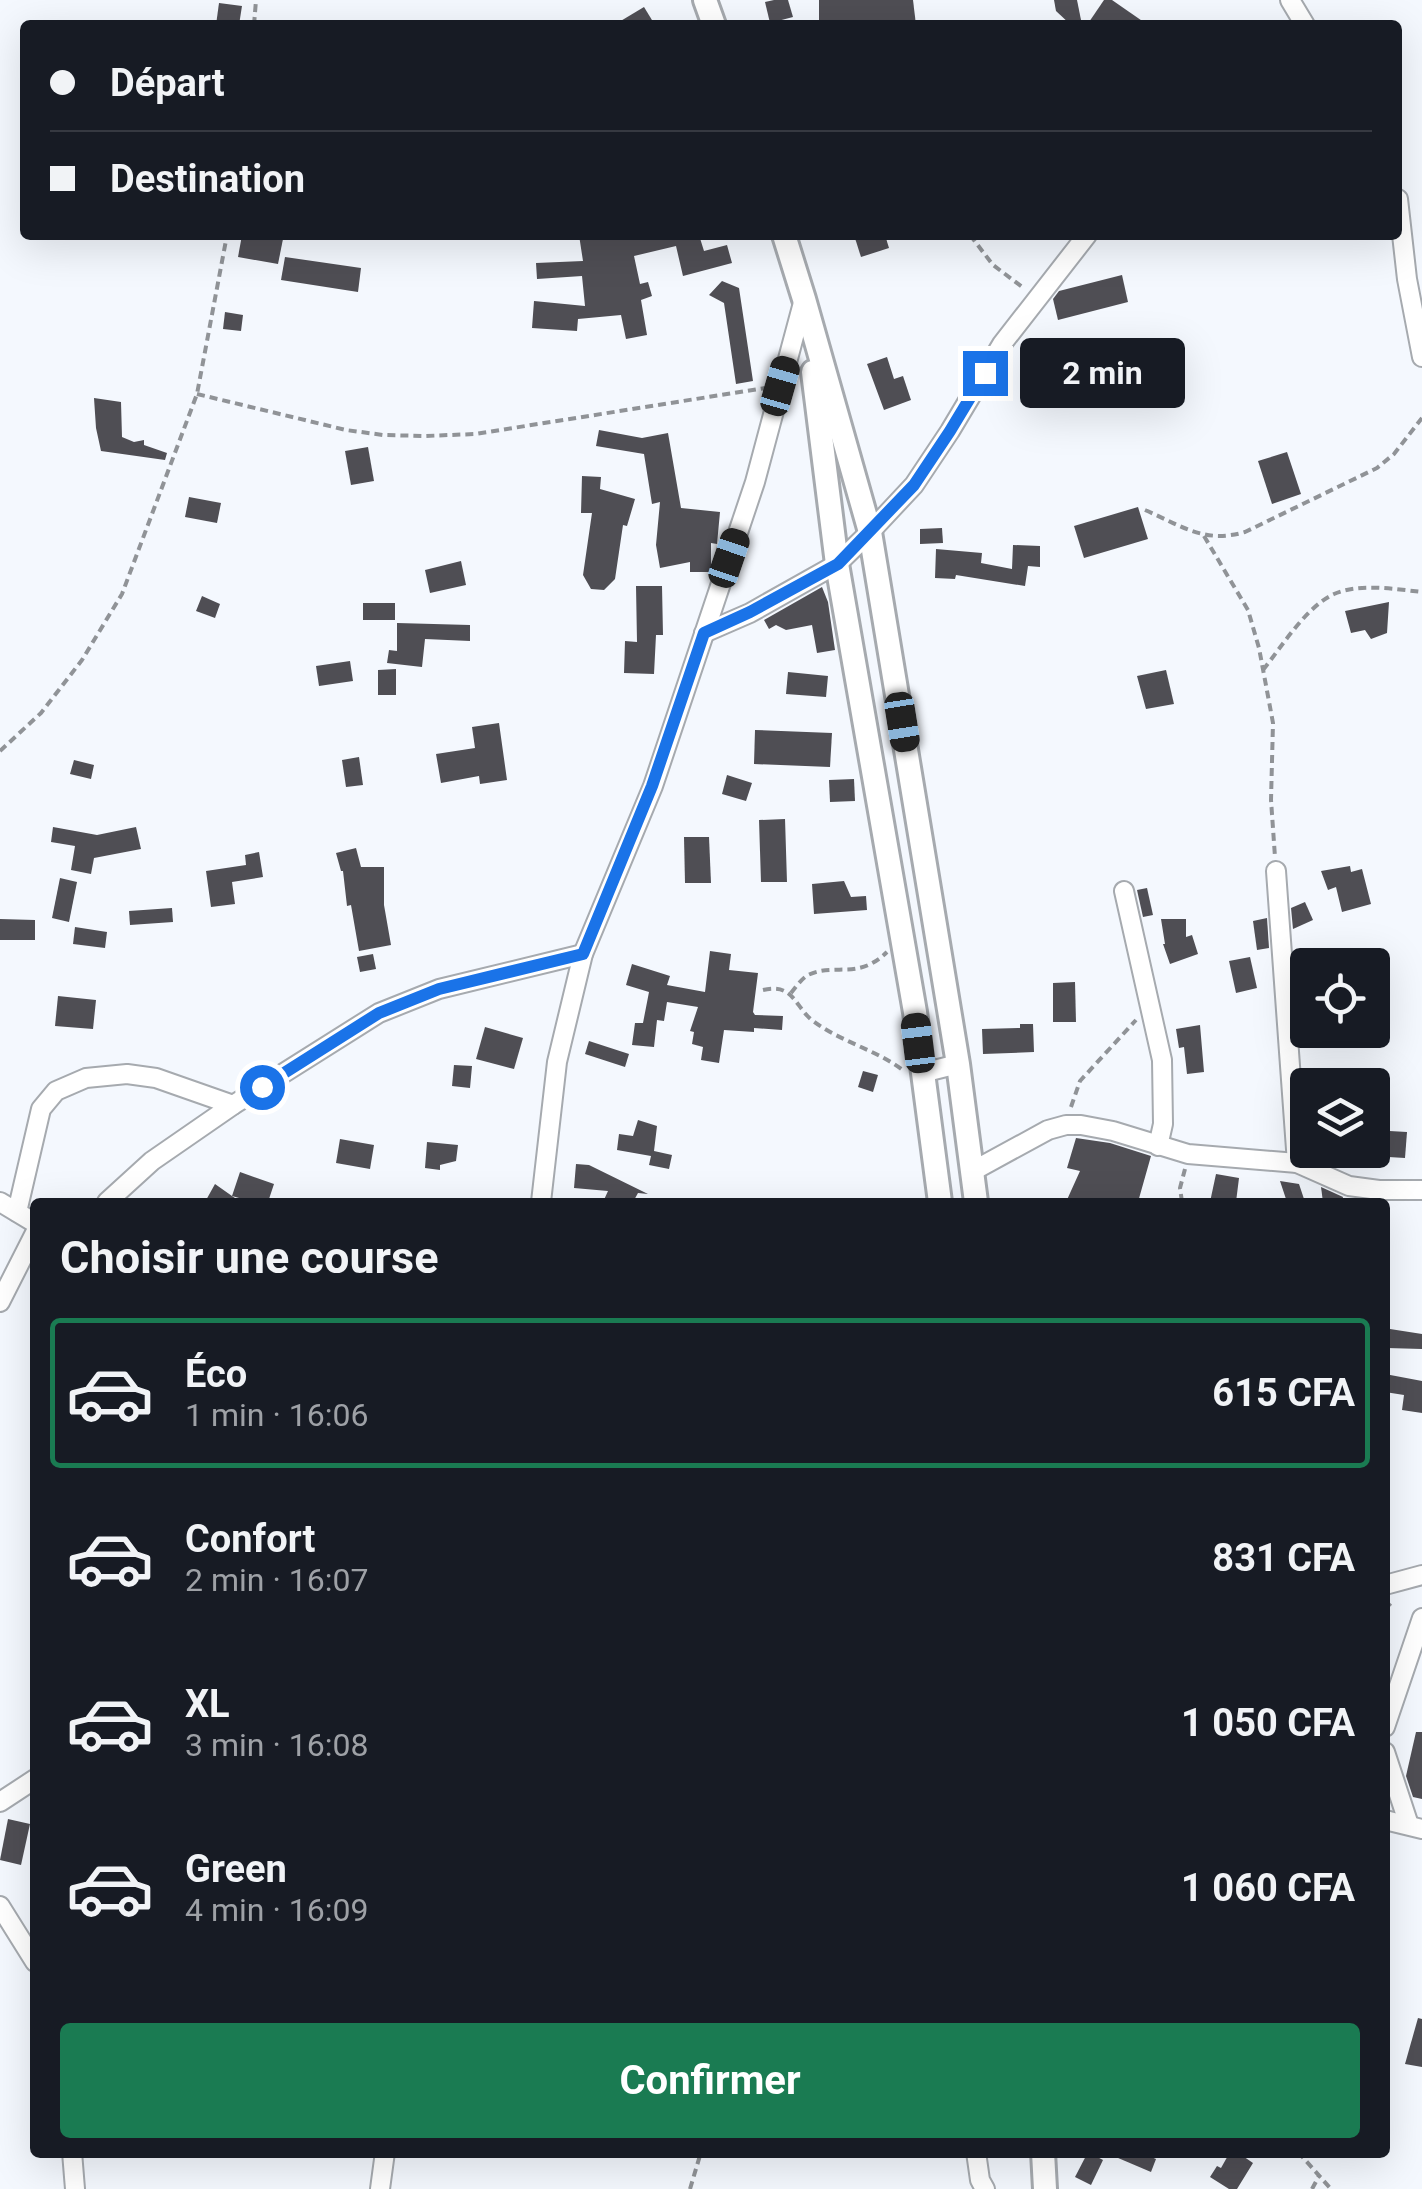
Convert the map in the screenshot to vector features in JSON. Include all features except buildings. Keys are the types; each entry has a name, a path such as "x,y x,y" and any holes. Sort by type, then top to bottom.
{"main road":[{"path":"786,240 870,532 958,1064 975,1198"},
{"path":"804,299 838,564 914,1012 939,1198"},
{"path":"1042,2158 1045,2189"}],"street":[{"path":"1402,235 1422,357"},
{"path":"704,633 838,564 870,532 914,485 1002,344 1083,240"},
{"path":"541,1198 557,1062 583,954 652,786 755,482 804,299"},
{"path":"1276,871 1291,1068"},
{"path":"1124,891 1162,1060 1163,1124 1158,1146"},
{"path":"110,1198 152,1161 232,1105 379,1013 439,989 583,954"},
{"path":"924,1083 958,1064"},
{"path":"17,1212 41,1109 56,1091 86,1078 128,1074 156,1078 232,1105"},
{"path":"972,1172 1048,1130 1066,1125 1113,1131 1188,1154 1290,1163"},
{"path":"1307,1168 1349,1186 1422,1190"},
{"path":"0,1202 30,1220"},
{"path":"0,1302 30,1243"},
{"path":"1390,1584 1422,1575"},
{"path":"1390,1712 1422,1618"},
{"path":"1390,1764 1415,1827"},
{"path":"0,1802 30,1782"},
{"path":"1390,1821 1415,1827"},
{"path":"0,1906 30,1954"},
{"path":"72,2158 74,2189"},
{"path":"380,2189 384,2158"},
{"path":"977,2158 985,2189"}],"path":[{"path":"0,751 41,713 82,660 122,594 196,394 226,240"},
{"path":"973,240 993,265 1037,298"},
{"path":"196,394 346,430 424,436 474,434 780,386"},
{"path":"1145,510 1204,536 1226,538 1245,532 1377,468 1394,454 1422,418"},
{"path":"1204,536 1248,610 1263,670 1273,723 1271,800 1276,871"},
{"path":"1263,670 1313,608 1334,594 1360,588 1422,592"},
{"path":"790,994 811,974 872,966 892,945 897,916"},
{"path":"763,990 777,988 790,994 809,1018 829,1032 924,1083"},
{"path":"1066,1125 1080,1080 1150,1007"},
{"path":"1181,1198 1188,1154"},
{"path":"690,2189 700,2158"},
{"path":"1303,2158 1332,2189"},
{"path":"1312,2189 1318,2176"}],"route":[{"path":"262,1087 379,1013 439,989 583,954 652,786 704,633 838,564 914,485 985,373"}]}
